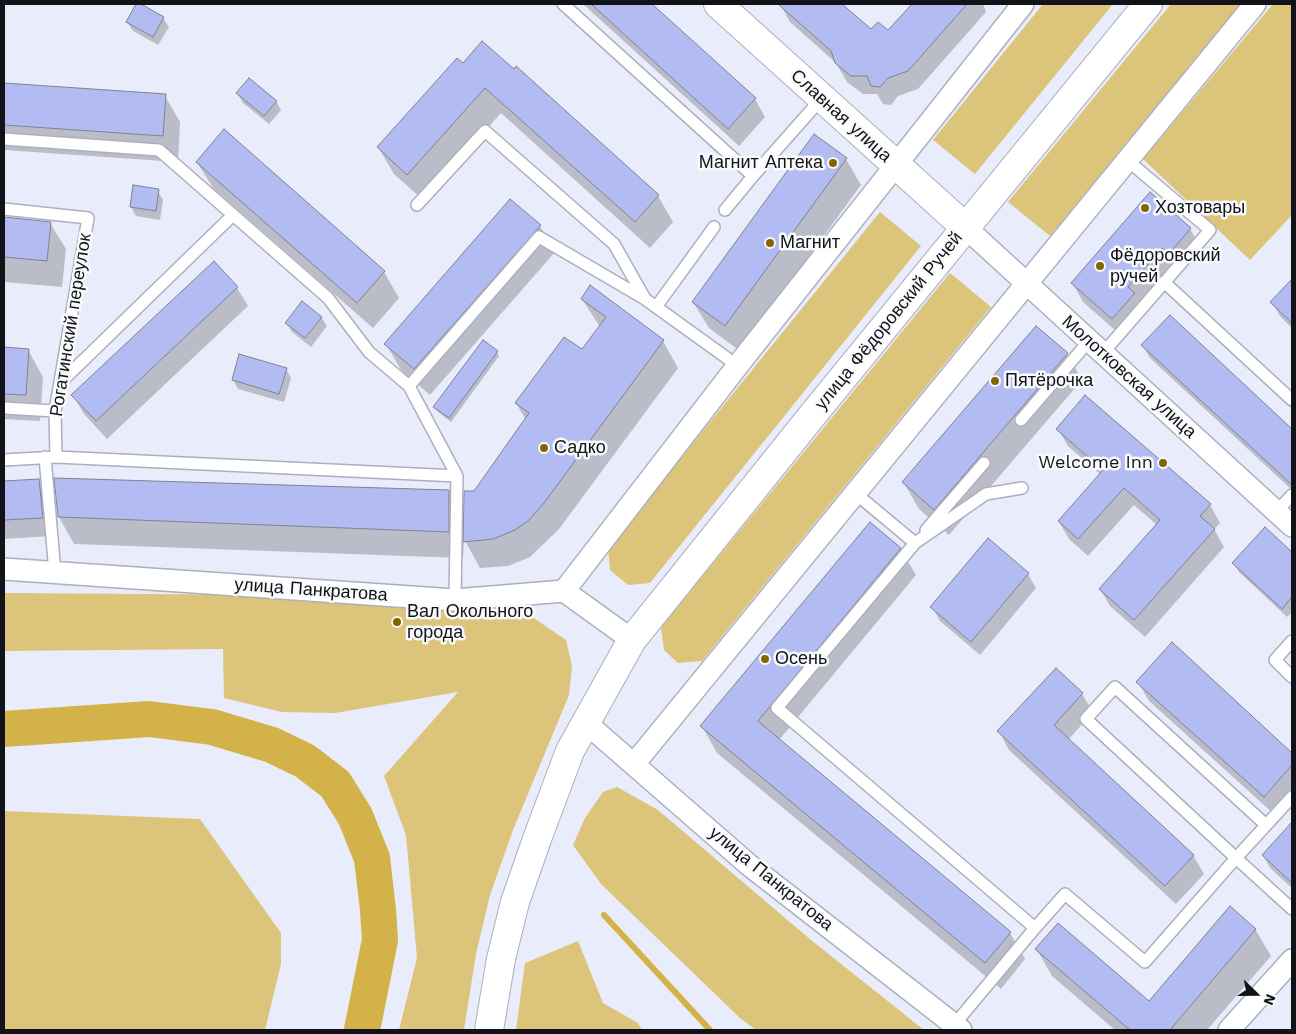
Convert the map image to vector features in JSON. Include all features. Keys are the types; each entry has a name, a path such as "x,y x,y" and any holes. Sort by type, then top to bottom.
{"main road":[{"name":"Славная улица","path":"718,4 965,227"},
{"name":"улица Фёдоровский Ручей","path":"489,1030 501,959 515,902 570,751 632,640 965,227 1148,4"}],"street":[{"path":"632,640 564,591 738,366 1023,4"},
{"path":"634,764 1255,4"},
{"name":"Молотковская улица","path":"965,227 1292,526"},
{"name":"улица Панкратова","path":"4,569 455,600 564,591"},
{"name":"улица Панкратова","path":"585,722 749,865 957,1027"},
{"path":"1229,1030 1292,960"}],"lane":[{"path":"563,4 753,176"},
{"path":"725,210 822,98"},
{"path":"417,205 485,131 614,244 645,299"},
{"path":"4,139 159,150 328,298 369,352 409,386 457,476 455,600"},
{"path":"1021,420 1164,282 1210,230 1127,160"},
{"name":"Рогатинский переулок","path":"4,209 88,218 55,411 50,457 55,573"},
{"path":"60,383 233,215"},
{"path":"656,307 714,227"},
{"path":"409,386 539,237 645,299 738,366"},
{"path":"1164,282 1292,400"},
{"path":"4,408 55,411"},
{"path":"4,460 50,457 457,476"},
{"path":"984,463 777,708 1035,928"},
{"path":"915,543 986,494 1022,488"},
{"path":"855,493 915,543"},
{"path":"1276,512 1292,494"},
{"path":"1292,641 1275,660 1292,677"},
{"path":"1266,825 1115,687 1086,719 1292,909"},
{"path":"957,1027 1035,928 1065,894 1145,962 1292,797"}],"shaded area":[{"path":"1043,4 1113,4 975,174 933,140"},
{"path":"1171,4 1240,4 1050,236 1008,202"},
{"path":"1273,4 1292,4 1292,215 1250,260 1143,159"},
{"path":"880,212 921,246 650,583 628,585 610,570 608,548"},
{"path":"950,273 991,307 702,661 678,663 664,650 661,627"},
{"path":"4,593 286,595 522,610 566,640 572,666 569,695 513,830 490,895 476,954 464,1030 399,1030 417,958 406,835 384,776 458,692 335,713 282,712 224,698 223,649 4,651"},
{"path":"617,787 658,810 811,940 924,1030 756,1030 740,1018 601,884 573,845 585,818 603,792"},
{"path":"4,811 200,819 281,933 281,964 265,1030 4,1030"},
{"path":"578,941 603,1003 638,1023 642,1030 516,1030 525,963"}],"building":[{"path":"136,4 141,4 164,17 153,37 126,22"},
{"path":"591,4 652,4 756,98 728,129"},
{"path":"778,4 842,4 871,29 878,22 888,30 912,4 967,4 908,71 888,78 880,87 871,86 867,76 851,76 835,63 831,51"},
{"path":"482,41 514,69 516,66 659,195 635,222 485,88 407,175 377,147 457,58 463,63"},
{"path":"249,78 277,101 264,116 236,93"},
{"path":"4,83 166,94 163,136 4,125"},
{"path":"224,129 385,271 357,303 196,162"},
{"path":"814,134 847,158 725,326 692,302"},
{"path":"133,185 159,189 156,211 130,207"},
{"path":"1150,192 1191,228 1169,254 1162,248 1128,287 1135,293 1112,319 1071,283"},
{"path":"510,199 541,225 414,369 384,344"},
{"path":"4,217 51,222 47,261 4,257"},
{"path":"214,261 238,287 96,421 71,395"},
{"path":"1292,279 1292,323 1270,302"},
{"name":"Садко","path":"590,285 664,340 544,503 529,520 515,530 493,539 463,542 464,491 474,491 529,413 515,403 564,337 582,349 606,317 581,299"},
{"path":"302,301 322,317 305,338 285,323"},
{"path":"1170,315 1292,429 1292,485 1141,345"},
{"path":"1036,326 1068,353 934,510 902,482"},
{"path":"483,340 498,351 449,418 433,407"},
{"path":"4,347 29,349 26,395 4,394"},
{"path":"239,354 287,368 279,394 232,380"},
{"path":"1085,395 1211,504 1200,516 1215,529 1134,620 1099,589 1160,520 1124,488 1078,539 1058,521 1103,470 1056,429"},
{"path":"54,478 449,490 449,532 58,517"},
{"path":"39,479 43,518 4,520 4,481"},
{"path":"870,522 901,548 758,721 1011,932 985,963 700,726"},
{"path":"1265,527 1292,552 1292,597 1282,609 1232,563"},
{"path":"988,538 1029,573 971,642 930,607"},
{"path":"1172,642 1292,753 1292,765 1264,797 1136,682"},
{"path":"1056,668 1083,693 1054,725 1194,855 1165,886 997,731"},
{"path":"1292,822 1292,883 1262,855"},
{"path":"1230,906 1256,929 1170,1030 1130,1030 1035,949 1058,923 1149,1001"}],"waterway":[{"name":"Фёдоровский ручей","path":"4,729 149,719 212,727 272,745 305,761 335,784 355,816 372,858 378,910 380,940 362,1030"},
{"path":"604,915 710,1030"}],"place":[{"name":"Магнит Аптека","path":"833,163"},
{"name":"Хозтовары","path":"1145,208"},
{"name":"Магнит","path":"770,243"},
{"name":"Фёдоровский ручей","path":"1100,266"},
{"name":"Пятёрочка","path":"995,381"},
{"name":"Садко","path":"544,448"},
{"name":"Welcome Inn","path":"1163,463"},
{"name":"Вал Окольного города","path":"397,622"},
{"name":"Осень","path":"765,659"}]}
